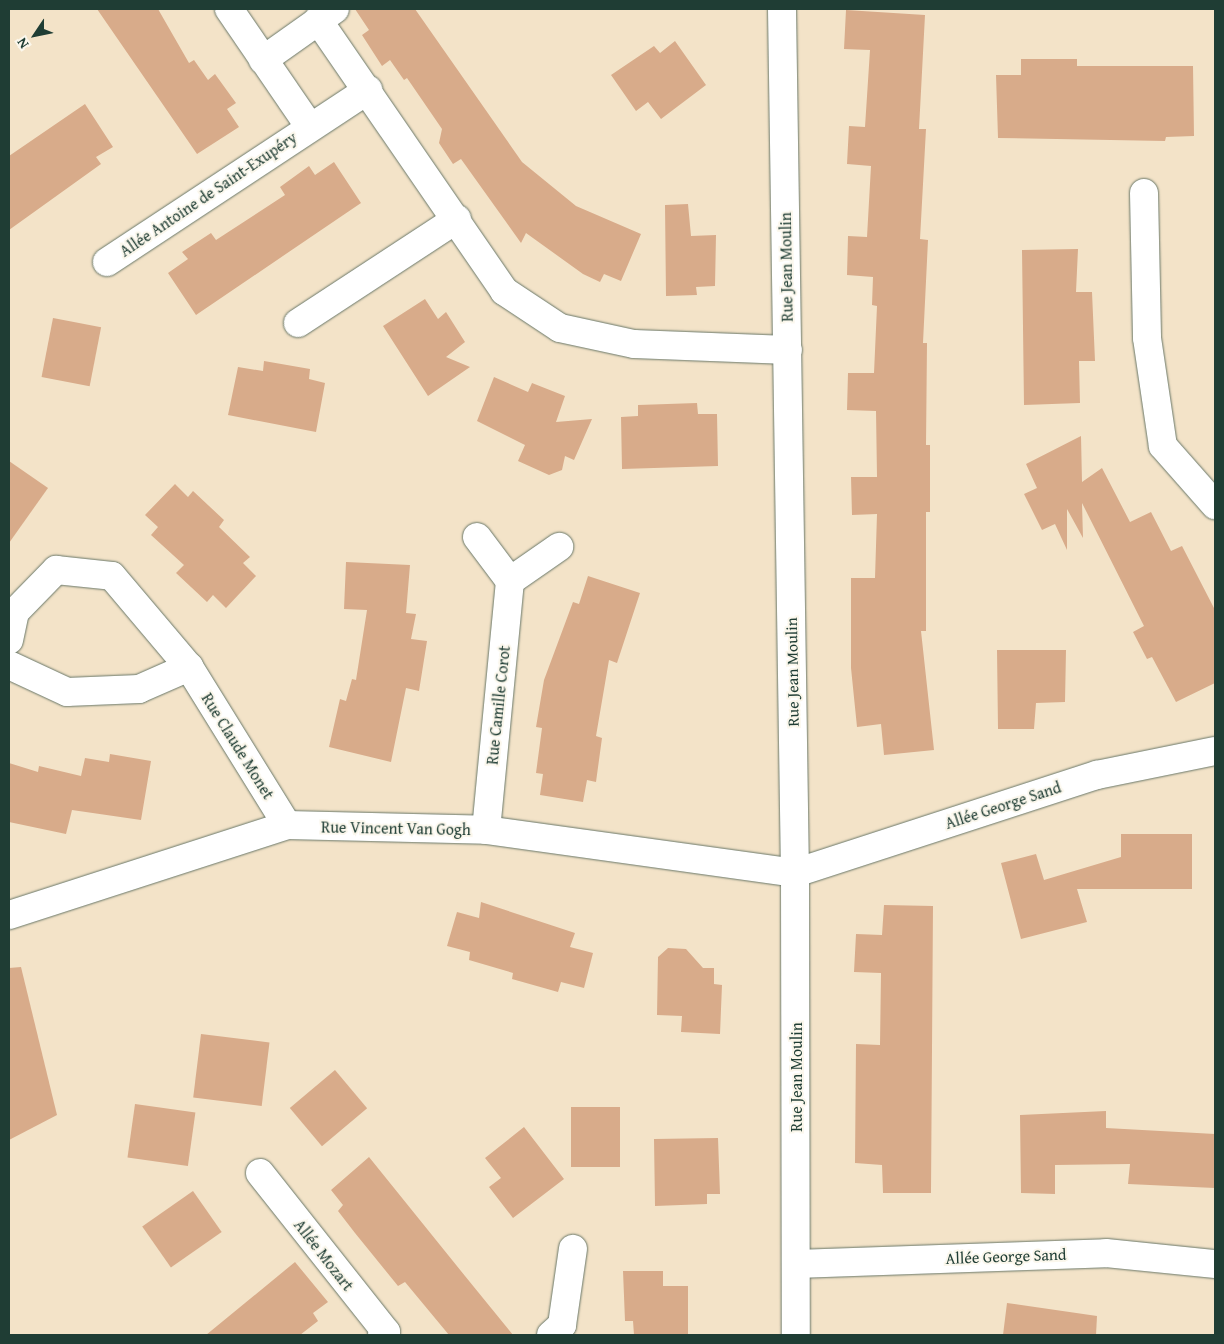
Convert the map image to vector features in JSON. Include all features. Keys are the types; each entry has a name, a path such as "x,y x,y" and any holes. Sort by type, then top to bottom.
{"street":[{"name":"Allée Antoine de Saint-Exupéry","path":"229,9 309,126"},
{"name":"Rue Jean Moulin","path":"782,9 795,873 796,1335"},
{"path":"263,60 327,15 368,90 457,219 504,292 560,328 634,344 788,350"},
{"name":"Allée Antoine de Saint-Exupéry","path":"107,262 309,126 368,90"},
{"path":"1144,193 1147,338 1163,446 1215,505"},
{"path":"298,323 457,219"},
{"path":"477,537 510,581 559,547"},
{"name":"Rue Claude Monet","path":"9,640 15,612 56,570 112,576 189,667 287,825"},
{"name":"Rue Camille Corot","path":"486,830 510,581"},
{"path":"9,666 67,692 139,689 189,667"},
{"name":"Allée George Sand","path":"795,873 1097,775 1215,752"},
{"name":"Rue Vincent Van Gogh","path":"9,915 287,825 486,830 795,873"},
{"name":"Allée Mozart","path":"260,1173 386,1332 382,1335"},
{"path":"551,1335 562,1325 573,1249"},
{"name":"Allée George Sand","path":"796,1264 1106,1253 1215,1264"}],"building":[{"path":"97,9 158,9 189,63 194,60 208,80 215,74 236,103 227,109 239,127 197,154"},
{"path":"355,9 415,9 522,162 576,206 641,234 621,281 604,274 600,282 583,274 526,233 521,243 461,159 453,164 439,143 442,129 407,78 404,80 390,60 382,66 362,35 369,30"},
{"path":"846,10 925,15 919,129 926,129 920,239 928,240 923,343 927,343 926,445 930,445 930,512 926,512 926,631 921,631 934,750 884,755 881,724 857,727 851,668 851,578 875,578 877,514 852,515 851,477 877,477 876,411 847,410 848,373 874,373 877,306 872,305 873,277 847,275 848,236 867,237 871,166 847,164 849,126 865,127 870,50 844,49"},
{"path":"675,41 706,85 661,119 648,102 636,111 611,75 654,46 660,53"},
{"path":"1021,59 1077,59 1077,66 1193,66 1194,136 1166,137 1165,141 998,138 996,75 1021,75"},
{"path":"85,104 113,147 96,157 101,164 9,230 9,156"},
{"path":"334,162 361,203 196,315 168,273 188,259 182,252 211,233 216,240 285,195 280,187 309,166 315,175"},
{"path":"688,204 691,236 716,235 715,286 696,287 697,295 666,296 665,205"},
{"path":"1078,249 1076,292 1092,292 1095,361 1079,361 1080,403 1024,405 1022,250"},
{"path":"425,299 438,319 446,312 465,342 446,357 470,367 428,396 383,326"},
{"path":"53,318 101,327 90,386 42,377"},
{"path":"264,361 310,369 309,379 325,383 316,432 228,415 238,367 263,371"},
{"path":"494,377 528,392 532,383 565,396 556,422 592,419 574,460 565,456 562,470 549,475 518,461 525,445 477,421"},
{"path":"697,403 698,414 717,414 718,466 622,469 621,417 638,416 638,405"},
{"path":"1081,436 1082,482 1102,468 1130,522 1151,512 1171,551 1182,546 1215,610 1215,683 1176,702 1152,657 1147,659 1133,632 1144,626 1082,503 1083,538 1067,509 1067,550 1055,524 1042,530 1024,494 1037,488 1026,464"},
{"path":"9,461 48,488 9,543"},
{"path":"175,484 188,497 193,491 224,520 219,527 250,557 243,563 256,576 226,608 213,595 207,602 176,573 184,565 151,535 158,527 145,515"},
{"path":"346,562 410,565 406,613 416,614 411,639 427,641 419,691 406,688 391,762 329,747 340,699 346,701 352,679 356,680 367,610 344,609"},
{"path":"588,576 640,593 617,663 609,660 596,736 602,738 596,782 587,780 583,802 540,795 543,774 536,773 542,728 536,727 544,680 573,602 579,604"},
{"path":"997,650 1066,650 1065,702 1036,703 1034,729 998,729"},
{"path":"110,754 151,761 141,820 72,810 66,834 9,822 9,763 38,772 39,766 81,776 85,758 109,762"},
{"path":"1121,834 1192,834 1192,889 1077,889 1087,922 1021,939 1001,863 1036,854 1044,880 1121,857"},
{"path":"481,902 575,933 570,947 593,953 584,988 561,982 558,992 512,979 513,973 469,960 470,952 447,946 457,912 479,918"},
{"path":"884,905 933,906 931,1193 883,1193 882,1165 855,1163 856,1044 880,1045 881,973 854,972 856,934 882,935"},
{"path":"668,948 686,949 703,968 714,968 714,984 722,985 720,1034 681,1032 682,1016 657,1015 658,957"},
{"path":"21,967 57,1115 9,1140 9,968"},
{"path":"201,1034 269,1042 262,1106 193,1098"},
{"path":"335,1070 367,1108 322,1146 290,1108"},
{"path":"135,1104 195,1112 188,1166 127,1157"},
{"path":"571,1107 620,1107 620,1167 571,1167"},
{"path":"1106,1111 1106,1128 1215,1134 1215,1188 1128,1184 1130,1164 1055,1165 1055,1194 1021,1193 1020,1115"},
{"path":"524,1127 564,1179 513,1218 489,1187 501,1178 485,1158"},
{"path":"718,1138 720,1194 707,1194 707,1204 655,1206 654,1139"},
{"path":"369,1157 513,1335 449,1335 405,1282 398,1286 355,1233 338,1211 343,1205 331,1190"},
{"path":"193,1191 222,1232 171,1268 142,1227"},
{"path":"295,1262 328,1302 313,1313 318,1321 300,1335 206,1335"},
{"path":"623,1271 663,1271 663,1286 688,1286 688,1335 634,1335 633,1321 625,1321"},
{"path":"1007,1303 1097,1316 1096,1335 1003,1335"}]}
